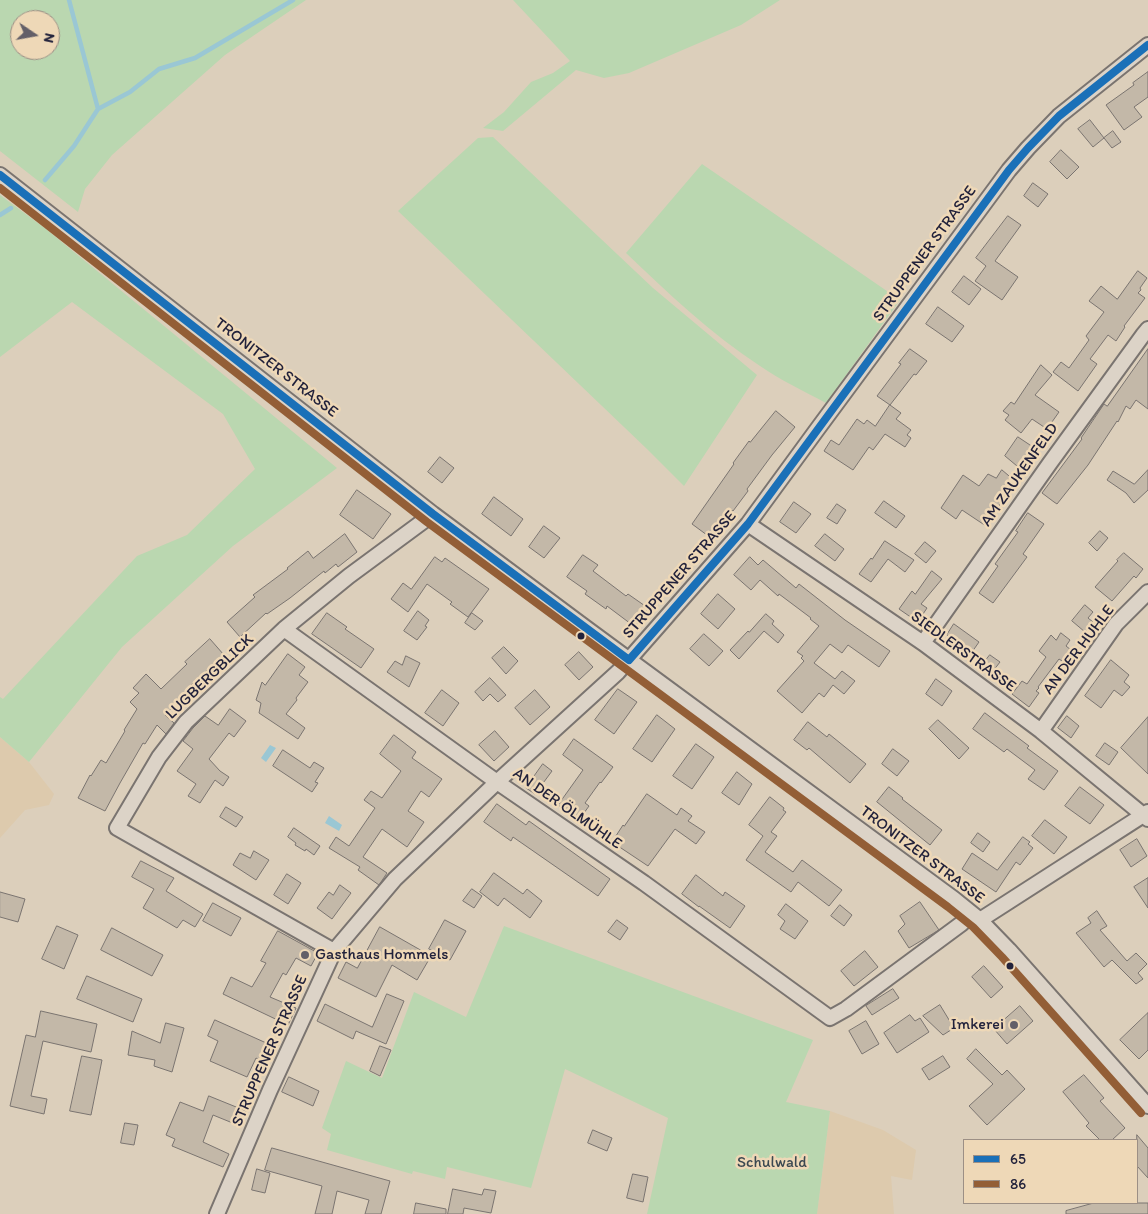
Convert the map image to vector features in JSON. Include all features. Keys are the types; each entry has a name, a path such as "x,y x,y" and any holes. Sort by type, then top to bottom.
{"street":[{"name":"STRUPPENER STRASSE","path":"216,1214 334,951 395,879 629,660 748,524 1008,170 1059,116 1148,45"},
{"name":"TRONITZER STRASSE","path":"0,174 433,514 976,917 1009,950 1148,1106"},
{"name":"AM ZAUKENFELD","path":"923,643 1050,463 1148,329"},
{"name":"LUGBERGBLICK","path":"334,951 117,828 159,757 186,722 284,629 349,576 433,514"},
{"name":"SIEDLERSTRASSE","path":"748,524 923,643 1041,731 1147,815"},
{"name":"AN DER HUHLE","path":"1041,731 1116,624 1148,592"},
{"name":"AN DER ÖLMÜHLE","path":"284,629 497,782 644,883 830,1018 846,1009 961,924 976,917"},
{"path":"976,917 1147,815"}],"shaded area":[{"path":"0,737 29,762 54,794 49,805 25,810 0,838"},
{"path":"830,1111 883,1130 916,1150 912,1180 891,1176 894,1214 817,1214"}],"green space":[{"path":"0,0 306,0 225,55 112,155 85,189 78,212 0,151"},
{"path":"513,0 780,0 741,25 629,73 604,78 576,70 503,131 483,128 504,112 531,82 553,73 570,61"},
{"path":"493,137 653,288 757,375 684,486 398,211 478,138"},
{"path":"702,164 900,300 826,403 784,381 742,354 707,327 626,253"},
{"path":"0,195 46,229 337,468 233,546 122,647 29,762 0,737 0,697 3,699 137,556 187,535 255,469 223,414 72,302 0,357"},
{"name":"Schulwald","path":"504,926 813,1040 786,1102 830,1111 817,1214 647,1214 668,1118 565,1069 531,1188 447,1167 445,1179 413,1171 412,1174 327,1150 331,1134 322,1128 346,1061 382,1078 414,992 466,1017"}],"water":[{"path":"270,745 276,748 266,762 261,758"},
{"path":"329,816 342,825 339,831 325,823"}],"building":[{"path":"1148,72 1148,97 1134,107 1142,117 1124,130 1106,105 1134,85 1133,83"},
{"path":"1090,120 1104,138 1093,147 1078,129"},
{"path":"1113,131 1121,142 1112,148 1104,138"},
{"path":"1061,150 1079,167 1067,179 1050,162"},
{"path":"1033,183 1048,194 1038,207 1024,196"},
{"path":"1008,216 1021,225 995,261 1018,277 1002,300 975,281 986,266 976,258"},
{"path":"1138,271 1147,278 1138,293 1145,298 1124,326 1116,341 1108,335 1090,359 1097,364 1078,391 1053,372 1061,362 1069,368 1089,340 1086,336 1104,312 1089,301 1101,286 1117,299"},
{"path":"964,276 981,289 969,305 952,292"},
{"path":"938,307 964,326 952,342 926,324"},
{"path":"910,349 927,361 916,375 914,374 890,405 877,396"},
{"path":"1148,349 1148,409 1136,400 1130,409 1126,406 1118,422 1088,465 1057,504 1042,493 1082,439 1104,404 1107,406"},
{"path":"1041,365 1052,375 1035,395 1059,412 1047,429 1032,419 1021,433 1005,420 1009,415 1003,411 1011,402 1014,404"},
{"path":"890,405 901,413 896,419 911,430 907,435 911,438 905,447 885,434 873,450 869,447 853,470 824,451 831,440 839,445 857,419 864,424 867,420 875,426"},
{"path":"776,411 795,427 772,455 733,511 730,510 711,538 692,524 749,441"},
{"path":"1018,437 1036,449 1026,463 1022,460 1017,466 1005,456"},
{"path":"440,457 454,468 442,483 428,472"},
{"path":"1002,470 1015,481 986,526 962,510 956,519 941,508 963,475 979,486 988,474 996,478"},
{"path":"1148,470 1148,490 1134,503 1126,493 1107,480 1113,471 1134,484"},
{"path":"357,490 391,514 373,539 340,515"},
{"path":"494,497 523,519 511,536 482,514"},
{"path":"884,501 905,516 896,528 875,513"},
{"path":"794,502 811,514 796,533 780,522"},
{"path":"837,504 846,510 837,524 827,518"},
{"path":"1028,513 1044,524 1023,554 1027,557 993,603 979,593 998,566 995,564 1018,532 1016,531"},
{"path":"544,526 560,538 544,558 529,547"},
{"path":"1100,531 1108,538 1097,551 1089,543"},
{"path":"345,534 357,552 338,567 336,564 325,573 324,571 290,598 266,613 240,637 227,622 255,597 253,595 288,569 308,551 313,558"},
{"path":"825,534 844,549 835,561 815,546"},
{"path":"885,541 914,560 905,572 888,559 871,582 859,574"},
{"path":"925,542 936,551 926,563 915,554"},
{"path":"1124,553 1143,569 1136,578 1134,576 1112,601 1095,587"},
{"path":"583,555 598,565 593,571 626,596 628,594 648,608 635,627 607,606 606,609 585,594 587,591 567,577"},
{"path":"435,557 442,562 445,558 489,589 468,617 450,604 452,602 427,584 408,612 391,599 403,583 411,589"},
{"path":"750,557 758,565 763,560 796,588 799,584 845,620 890,651 879,667 848,645 842,653 830,644 814,663 835,679 842,671 855,681 844,694 833,685 824,697 819,693 802,713 777,691 804,661 801,658 803,656 797,652 819,626 779,594 778,596 760,580 751,590 734,575"},
{"path":"932,571 942,579 921,604 927,608 921,617 915,613 912,618 899,609 912,591 915,594"},
{"path":"718,594 735,609 718,629 701,614"},
{"path":"1085,605 1093,612 1088,618 1093,622 1085,632 1072,621"},
{"path":"418,611 429,620 425,626 427,627 417,640 404,631"},
{"path":"327,613 347,627 345,629 374,649 361,668 312,634"},
{"path":"472,613 483,621 475,630 465,623"},
{"path":"766,614 774,621 772,624 784,635 778,643 764,631 739,659 730,650"},
{"path":"954,624 979,642 972,652 962,645 958,652 948,645 953,639 947,635"},
{"path":"1061,633 1070,640 1066,646 1071,650 1062,661 1059,659 1038,687 1036,691 1039,693 1029,707 1012,694 1022,681 1027,684 1046,657 1039,651 1051,635 1056,640"},
{"path":"704,634 723,651 709,666 690,649"},
{"path":"210,639 224,655 190,686 192,688 165,715 174,723 166,734 157,725 145,744 143,743 105,811 78,798 90,775 101,760 106,763 137,709 130,702 139,693 133,688 146,674 161,689 187,664 185,662"},
{"path":"504,647 518,661 506,674 492,658"},
{"path":"579,652 593,667 579,680 565,665"},
{"path":"288,654 305,667 299,675 308,682 286,714 305,728 298,739 259,713 261,703 256,700 262,682 265,685"},
{"path":"990,655 1000,662 990,675 980,668"},
{"path":"406,656 420,663 409,687 387,672 395,661 402,665"},
{"path":"1111,660 1129,675 1124,682 1130,687 1122,696 1114,690 1101,708 1085,696"},
{"path":"490,678 506,695 498,702 490,694 483,701 475,692"},
{"path":"936,679 952,691 942,706 926,694"},
{"path":"618,689 637,702 614,734 595,720"},
{"path":"442,690 459,703 443,726 425,713"},
{"path":"535,690 550,707 530,725 515,708"},
{"path":"230,709 246,721 234,737 229,733 209,759 220,771 229,777 223,786 215,780 200,803 188,796 196,784 177,771 193,749 183,741 205,716 218,725"},
{"path":"985,713 1029,746 1027,748 1058,771 1044,790 1028,779 1035,770 1007,749 1004,752 973,729"},
{"path":"657,715 675,729 652,762 633,749"},
{"path":"1067,716 1079,726 1071,738 1058,728"},
{"path":"1148,717 1148,774 1121,748"},
{"path":"938,720 969,748 959,759 929,729"},
{"path":"808,722 827,737 829,734 866,764 850,783 809,748 807,750 794,740"},
{"path":"495,731 509,747 494,761 479,745"},
{"path":"394,735 416,752 412,758 442,779 429,797 421,791 408,811 424,822 407,847 382,829 363,857 387,873 379,885 358,870 360,867 329,848 336,837 349,846 375,808 364,800 371,791 382,798 401,771 380,754"},
{"path":"574,739 613,767 585,803 589,806 579,820 558,805 583,770 563,755"},
{"path":"1105,743 1118,752 1109,765 1096,756"},
{"path":"696,744 714,757 692,789 673,776"},
{"path":"893,749 909,761 897,776 882,764"},
{"path":"283,750 310,768 314,762 324,768 315,782 318,783 312,792 273,766"},
{"path":"543,764 552,771 535,794 526,788"},
{"path":"737,772 752,784 739,805 722,793"},
{"path":"889,787 942,830 930,845 877,802"},
{"path":"1080,787 1104,805 1090,824 1065,806"},
{"path":"647,794 677,815 681,808 692,816 688,821 705,832 696,844 675,829 648,866 612,842"},
{"path":"770,797 784,808 783,810 786,812 771,832 777,836 765,852 793,872 802,860 842,890 829,906 798,882 791,892 746,860 763,836 749,825"},
{"path":"497,804 526,825 529,821 610,879 598,896 513,837 511,841 484,822"},
{"path":"226,807 243,817 236,827 220,817"},
{"path":"1045,820 1067,837 1054,854 1032,836"},
{"path":"294,828 320,846 314,855 306,849 305,851 295,845 296,843 288,837"},
{"path":"978,833 990,842 983,852 971,843"},
{"path":"1023,837 1030,842 1028,844 1033,848 1020,865 1016,862 996,892 962,869 972,853 997,870"},
{"path":"1137,839 1147,856 1131,867 1120,850"},
{"path":"254,851 269,860 256,880 233,865 240,853 250,858"},
{"path":"141,861 174,878 166,891 203,914 195,927 183,920 177,928 143,908 154,889 132,877"},
{"path":"494,873 523,894 527,889 542,901 530,918 504,898 498,906 480,892"},
{"path":"287,874 301,883 288,904 274,895"},
{"path":"696,875 723,896 725,892 745,906 730,928 682,894"},
{"path":"1148,878 1148,908 1134,887"},
{"path":"340,885 351,893 332,919 317,908 329,892 333,895"},
{"path":"472,889 482,896 474,908 463,901"},
{"path":"0,892 25,899 18,922 0,917"},
{"path":"920,902 939,930 909,948 898,931 905,924 900,916"},
{"path":"213,903 241,918 231,936 203,921"},
{"path":"786,904 808,921 795,939 780,929 785,921 778,915"},
{"path":"840,905 852,915 844,926 831,916"},
{"path":"1097,911 1107,926 1100,930 1127,961 1136,953 1147,964 1138,973 1143,979 1136,984 1112,960 1104,967 1076,933 1091,923 1088,918"},
{"path":"445,920 466,931 450,960 429,949"},
{"path":"617,920 628,928 620,940 608,932"},
{"path":"57,926 78,935 64,969 42,959"},
{"path":"380,927 431,956 417,980 392,965 376,997 338,978 346,962 357,968"},
{"path":"112,928 163,955 152,976 101,950"},
{"path":"278,931 318,953 311,966 296,958 286,975 283,973 270,997 296,1008 288,1025 223,994 231,977 252,987 266,963 261,961"},
{"path":"865,951 878,967 854,986 841,971"},
{"path":"984,966 1003,987 991,998 972,977"},
{"path":"87,976 142,999 133,1022 77,999"},
{"path":"893,989 899,998 872,1015 866,1006"},
{"path":"387,994 404,1001 386,1044 356,1031 353,1039 317,1021 325,1004 372,1027"},
{"path":"940,1005 954,1028 943,1035 923,1016"},
{"name":"Imkerei","path":"1020,1006 1033,1021 1007,1044 994,1029"},
{"path":"41,1011 97,1024 91,1052 43,1041 31,1096 47,1099 44,1114 10,1106 26,1035 35,1037"},
{"path":"1148,1013 1148,1050 1139,1059 1120,1040"},
{"path":"910,1015 915,1021 920,1018 929,1032 897,1053 884,1033"},
{"path":"215,1020 273,1046 265,1063 256,1058 247,1077 210,1061 218,1041 208,1036"},
{"path":"866,1021 879,1044 862,1054 849,1031"},
{"path":"166,1023 184,1028 172,1072 154,1066 155,1060 128,1055 132,1031 160,1043"},
{"path":"380,1046 391,1050 380,1076 370,1071"},
{"path":"976,1049 1002,1075 1007,1070 1025,1089 987,1125 969,1106 993,1084 967,1059"},
{"path":"82,1056 102,1060 91,1115 70,1111"},
{"path":"943,1056 950,1067 929,1080 922,1069"},
{"path":"1084,1075 1104,1098 1100,1101 1125,1128 1113,1139 1099,1139 1086,1126 1089,1123 1063,1092"},
{"path":"289,1077 319,1091 313,1106 282,1092"},
{"path":"209,1096 246,1111 240,1126 213,1115 203,1142 229,1154 223,1167 172,1146 175,1139 166,1135 180,1102 203,1111"},
{"path":"125,1123 138,1125 134,1145 121,1143"},
{"path":"593,1130 612,1138 607,1151 588,1143"},
{"path":"1137,1135 1148,1148 1148,1178 1138,1167"},
{"path":"272,1148 390,1181 381,1214 365,1214 369,1200 337,1191 332,1214 315,1214 322,1186 265,1170"},
{"path":"257,1169 270,1173 265,1193 252,1190"},
{"path":"633,1174 648,1177 643,1202 627,1198"},
{"path":"453,1189 482,1195 484,1189 496,1191 491,1213 464,1208 463,1214 448,1214"},
{"path":"416,1203 446,1209 446,1214 414,1214"},
{"path":"1148,1203 1148,1214 1066,1214 1066,1211 1090,1204"}],"waterway":[{"path":"69,0 98,109"},
{"path":"45,180 74,146 98,109 130,92 159,69 195,58 293,0"},
{"path":"0,215 11,208"}],"transit line":[{"name":"65","path":"629,660 748,524 1009,170 1059,116 1148,45"},
{"name":"65","path":"0,175 433,514 629,660"},
{"name":"86","path":"0,188 427,522 973,927 1141,1113"}],"place":[{"name":"Gasthaus Hommels","path":"305,955"},
{"name":"Imkerei","path":"1014,1025"}]}
